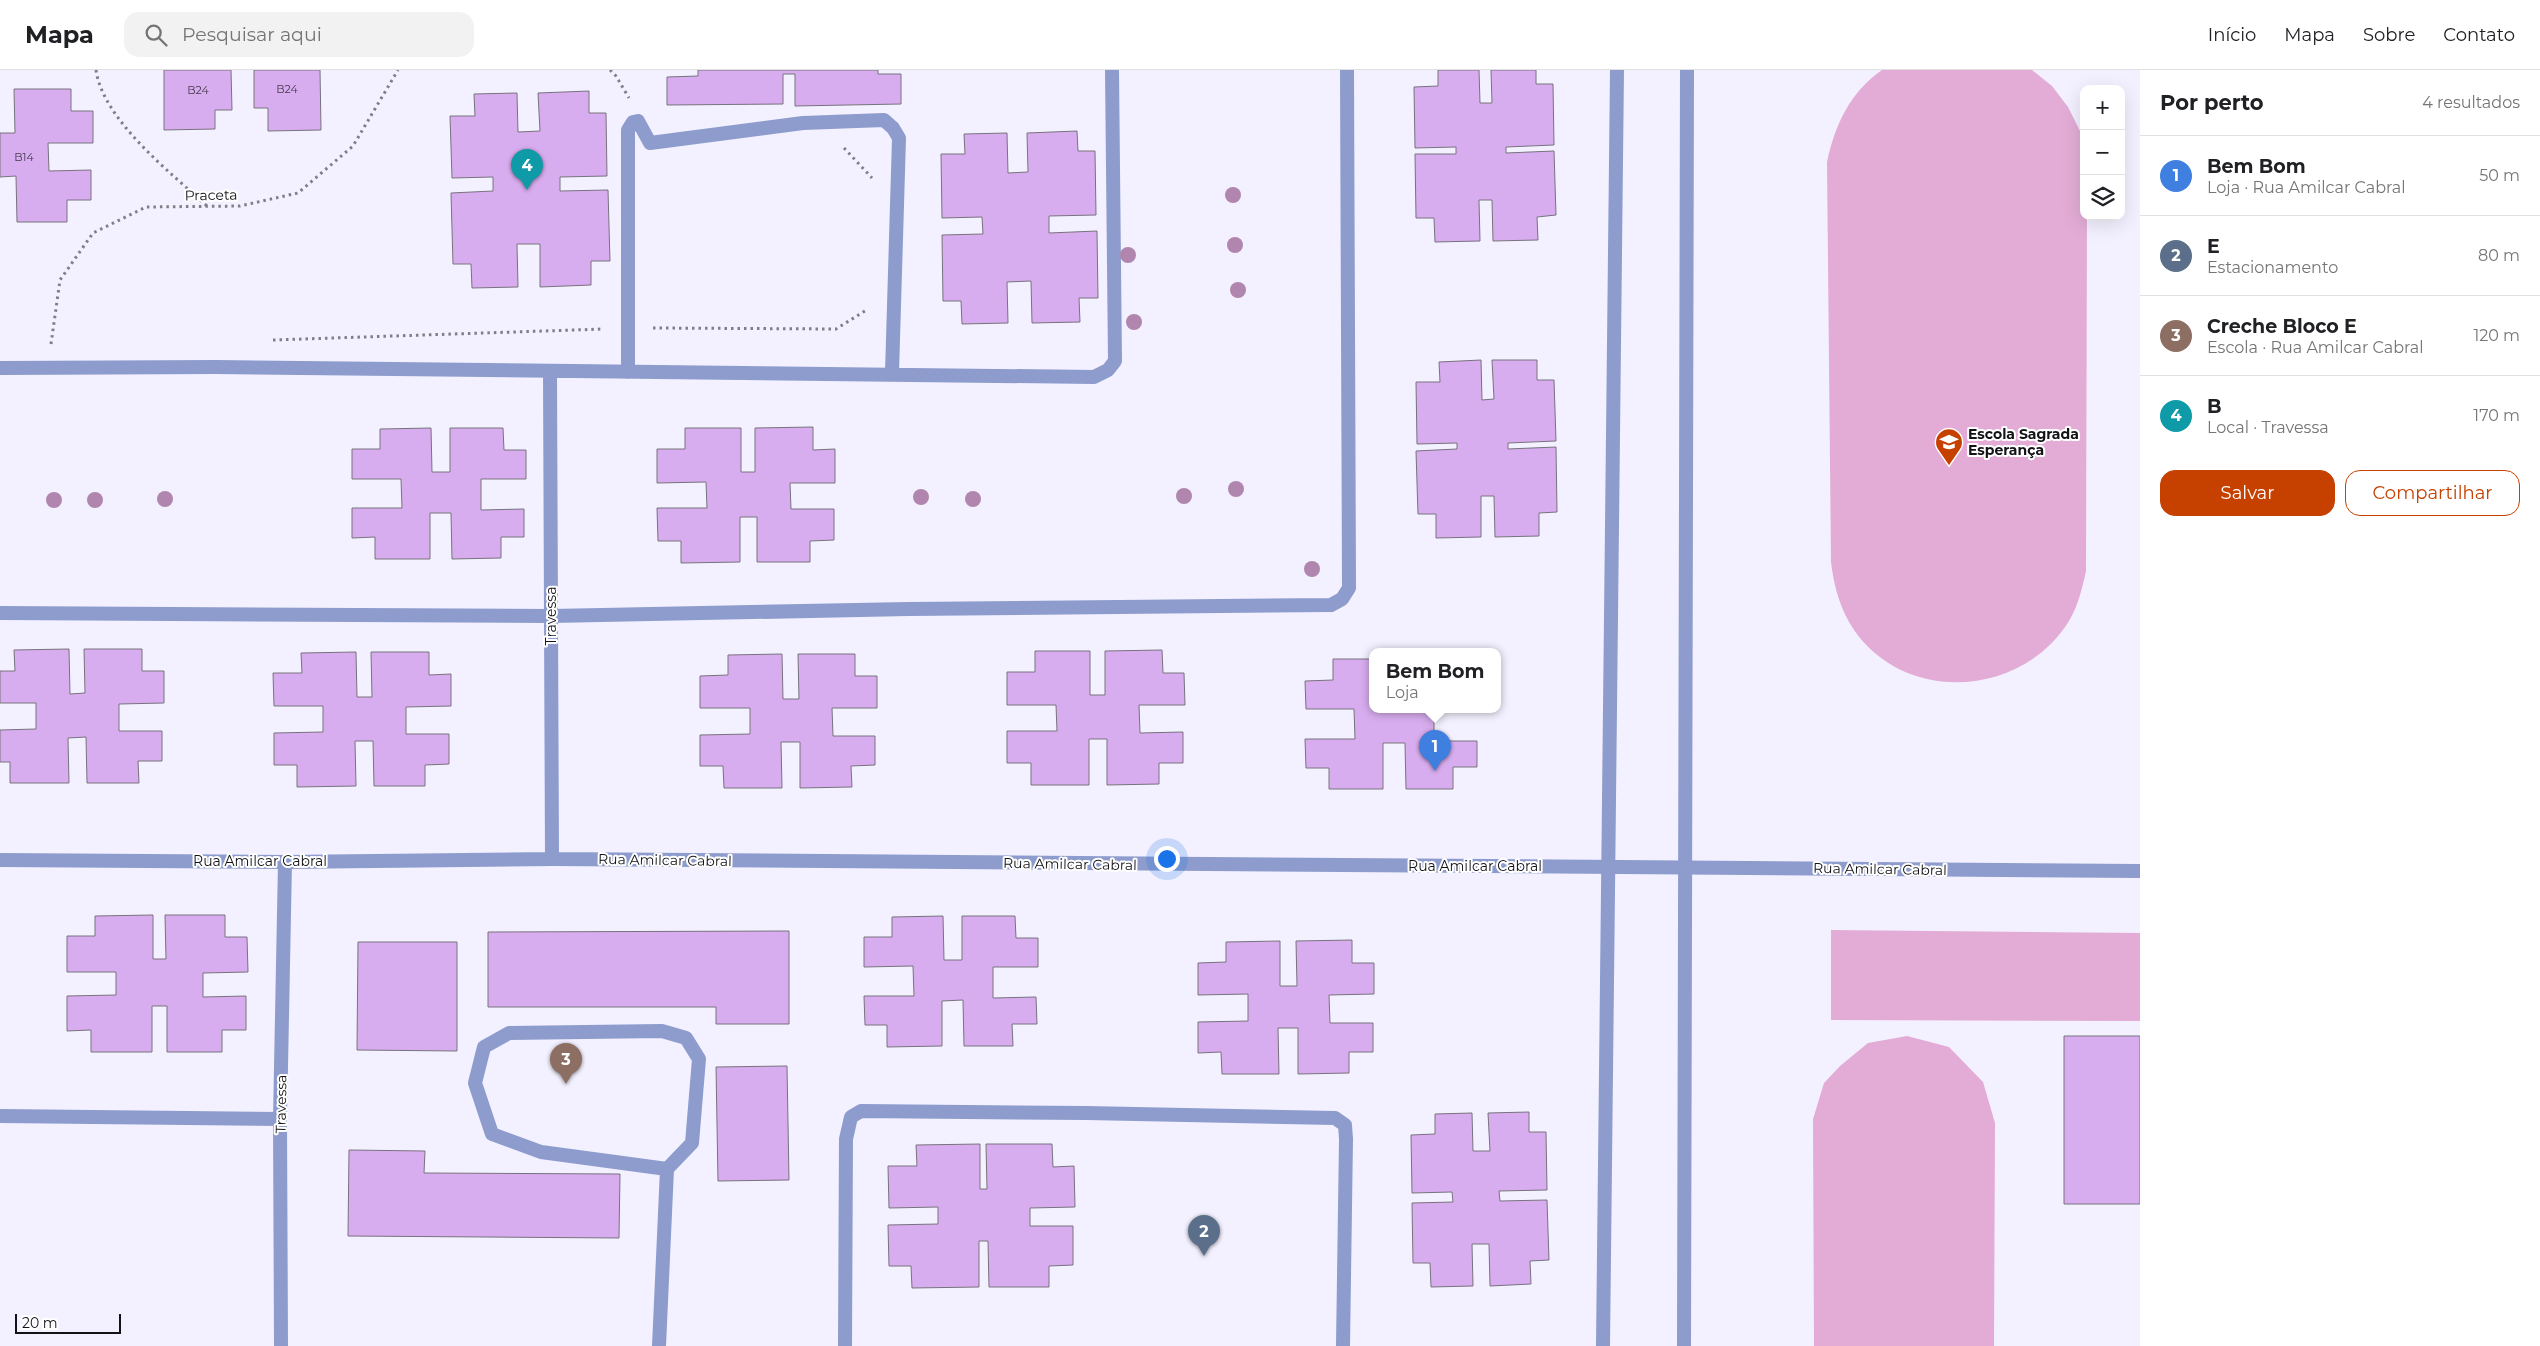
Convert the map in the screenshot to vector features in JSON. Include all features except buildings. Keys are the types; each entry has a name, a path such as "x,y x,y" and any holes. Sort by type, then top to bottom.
{"street":[{"path":"0,368 216,367 550,372 892,373 1094,377 1108,370 1115,361 1112,70"},
{"path":"0,613 551,616 899,609 1330,605 1342,599 1349,588 1346,348 1349,284 1347,70"},
{"path":"1603,1346 1617,70"},
{"path":"1684,1346 1687,70"},
{"path":"628,372 628,130 633,122 638,121 650,143 803,123 884,120 893,128 898,138 892,373"},
{"name":"Travessa","path":"550,372 552,859"},
{"name":"Rua Amilcar Cabral","path":"0,860 285,862 552,859 2140,871"},
{"name":"Travessa","path":"281,1346 280,1119 285,862"},
{"path":"659,1346 667,1169 692,1143 699,1059 686,1038 662,1031 509,1033 484,1047 475,1083 492,1134 541,1152 667,1169"},
{"path":"845,1346 846,1139 851,1117 861,1112 1086,1113 1335,1118 1344,1125 1343,1346"},
{"path":"0,1116 280,1119"}],"path":[{"path":"96,70 98,82 122,125 207,207"},
{"name":"Praceta","path":"50,347 60,280 93,233 146,207 240,206 298,193 353,146 398,70"},
{"path":"839,145 872,178 872,188"},
{"path":"270,340 628,328 836,329 872,307"},
{"path":"42,346 60,346"}],"shaded area":[{"path":"1882,70 2032,70 2052,86 2068,107 2080,131 2080,220 2087,220 2086,571 2079,597 2069,621 2048,646 2023,665 1994,677 1963,682 1932,680 1903,671 1876,654 1854,630 1841,606 1834,580 1831,562 1827,162 1839,122 1861,88"},
{"path":"1831,930 2140,933 2140,1021 1831,1020"},
{"path":"1907,1036 1949,1047 1983,1082 1995,1123 1994,1346 1814,1346 1813,1119 1824,1083 1840,1066 1868,1043"}],"place":[{"name":"B","path":"527,190"},
{"name":"Escola Sagrada Esperança","path":"1949,466"},
{"name":"Bem Bom","path":"1435,771"},
{"name":"Creche Bloco E","path":"566,1084"},
{"name":"E","path":"1204,1256"}]}
